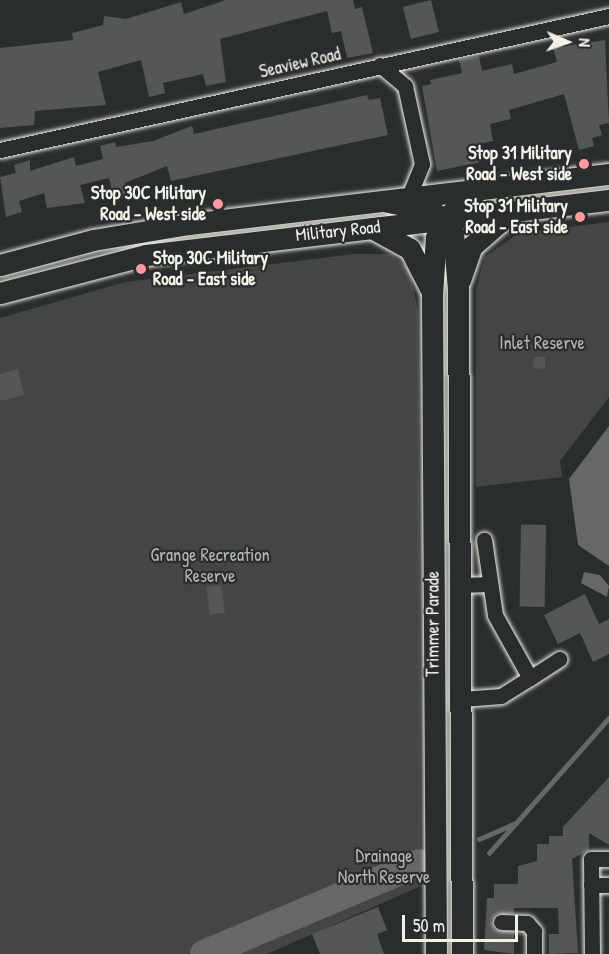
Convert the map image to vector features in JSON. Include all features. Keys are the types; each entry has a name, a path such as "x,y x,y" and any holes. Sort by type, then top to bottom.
{"main road":[{"name":"Military Road","path":"0,265 145,231 609,174"},
{"path":"383,201 433,211 444,219 478,190"},
{"name":"Military Road","path":"0,293 146,255 609,200"},
{"name":"Trimmer Parade","path":"458,289 472,246 511,212"},
{"name":"Trimmer Parade","path":"444,219 453,232 458,289 462,954"},
{"name":"Trimmer Parade","path":"436,954 432,294 436,237 444,219"},
{"name":"Trimmer Parade","path":"372,228 410,249 432,294"}],"street":[{"name":"Seaview Road","path":"0,150 609,16"},
{"path":"380,65 405,86 422,164 409,197"},
{"path":"484,540 495,615 530,678"},
{"name":"Trimmer Parade","path":"460,585 490,584"},
{"path":"460,699 501,696 559,659"},
{"path":"592,954 591,859 609,859"},
{"path":"591,885 609,885"},
{"path":"501,922 527,923 534,931 534,954"}],"green space":[{"name":"Inlet Reserve","path":"609,222 609,397 560,461 562,477 476,487 476,290 485,257 519,233"},
{"name":"Grange Recreation Reserve","path":"354,254 390,254 409,269 418,311 421,886 267,954 0,954 0,318 125,282"}],"shaded area":[{"path":"609,426 609,566 578,545 569,479"},
{"path":"584,572 600,575 609,586 607,597 581,583"}],"building":[{"path":"226,0 353,0 355,9 362,7 373,53 347,58 341,31 332,33 327,11 220,39 226,82 206,86 203,74 163,83 165,93 149,97 141,60 98,72 106,105 35,111 34,125 0,128 0,48 73,40 72,33 103,25 104,16 126,19 181,2 184,14"},
{"path":"431,0 439,32 411,39 403,7"},
{"path":"605,40 609,123 599,125 602,135 592,138 594,146 579,150 564,94 509,110 511,119 490,124 493,141 478,144 481,162 437,171 422,86 431,84 430,80 462,73 459,60 479,56 482,71 512,64 514,74 557,62 553,48"},
{"path":"367,95 369,100 380,98 388,135 171,181 167,166 125,183 129,197 114,200 109,178 80,185 85,203 47,208 44,193 19,201 22,212 6,217 0,177 16,173 14,165 30,160 30,171 74,157 76,166 103,159 100,146 115,142 116,147 153,141 192,126 194,134"},
{"path":"534,357 545,357 545,369 533,368"},
{"path":"18,369 24,395 0,401 0,374"},
{"path":"521,525 546,525 545,607 520,607"},
{"path":"221,585 225,613 210,615 206,587"},
{"path":"585,594 599,624 609,619 609,654 593,662 580,633 558,644 544,615"},
{"path":"609,777 609,845 589,833 589,850 572,859 578,953 549,954 549,934 559,934 558,908 514,908 514,913 496,914 491,921 495,930 514,932 514,954 484,950 487,898 494,898 494,884 518,884 518,866 537,861 537,844 549,844 549,836 563,836 563,827"},
{"path":"378,907 387,930 377,934 384,954 320,954 312,934"}],"waterway":[{"path":"479,839 516,823 609,718"},
{"path":"489,853 513,826"},
{"path":"204,954 419,863"}],"place":[{"name":"Stop 31 Military Road - West side","path":"584,164"},
{"name":"Stop 30C Military Road - West side","path":"218,204"},
{"name":"Stop 31 Military Road - East side","path":"580,217"},
{"name":"Stop 30C Military Road - East side","path":"141,269"}],"park label":[{"name":"Drainage North Reserve","path":"384,867"}]}
